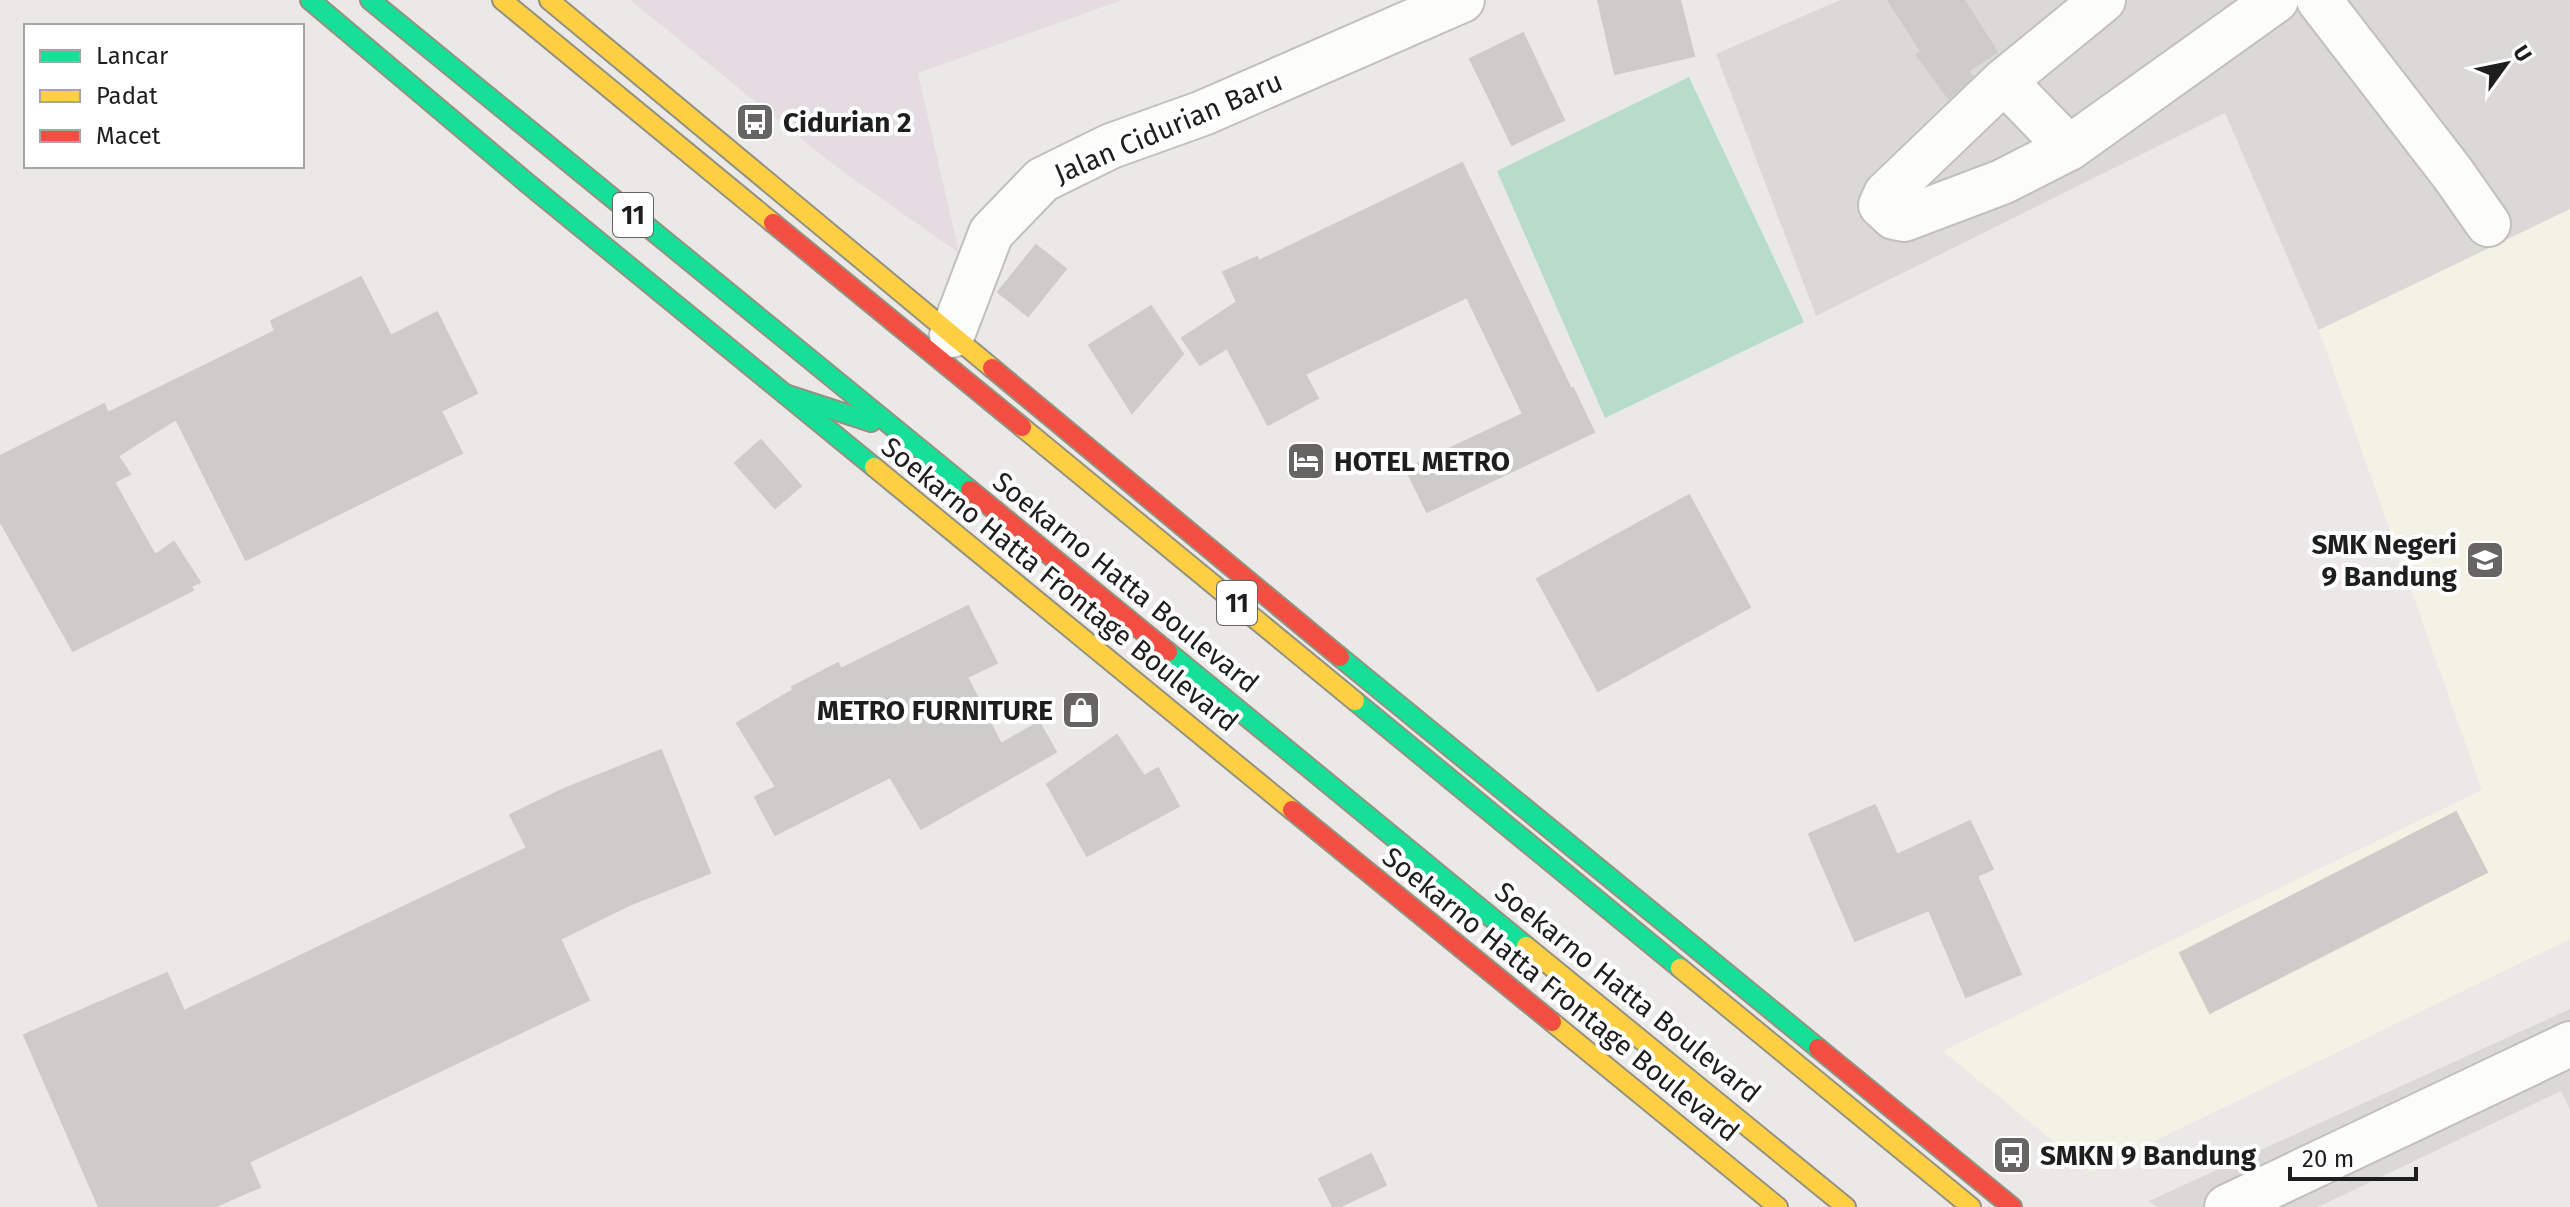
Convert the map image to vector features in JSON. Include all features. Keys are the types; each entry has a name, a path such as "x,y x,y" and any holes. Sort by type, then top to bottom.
{"main road":[{"name":"Soekarno Hatta Frontage Boulevard","path":"310,0 503,163 1778,1207"},
{"name":"Soekarno Hatta Boulevard","path":"370,0 1846,1207"},
{"name":"Soekarno Hatta Boulevard","path":"502,0 1971,1207"},
{"path":"549,0 1369,682 2012,1207"},
{"path":"785,394 896,430"},
{"path":"1519,834 1578,851"},
{"path":"1811,1177 1830,1207"}],"street":[{"name":"Jalan Cidurian Baru","path":"952,335 991,233 1042,180 1111,146 1203,113 1462,0"},
{"path":"2103,0 2004,81 1886,194 1881,205 1894,217 1904,219 2002,182 2069,148 2276,0"},
{"path":"2319,0 2488,224"},
{"path":"2004,81 2069,148"},
{"path":"2227,1207 2570,1044"}],"shaded area":[{"path":"630,0 1122,0 918,73 959,253 835,166"},
{"path":"1840,0 2570,0 2570,211 2319,330 2225,113 1816,316 1716,54"},
{"name":"SMK Negeri 9 Bandung","path":"2570,209 2570,939 2091,1172 1943,1051 2482,790 2319,330"},
{"path":"2570,1009 2570,1109 2561,1091 2318,1207 2157,1207 2149,1201"}],"green space":[{"path":"1689,77 1804,322 1605,418 1497,171"}],"building":[{"path":"1598,0 1680,0 1694,56 1615,74"},
{"path":"1888,0 1964,0 1997,52 1968,71 1972,77 1949,99 1917,55 1921,51"},
{"path":"1523,33 1564,120 1512,145 1470,59"},
{"path":"1462,163 1594,432 1427,512 1406,469 1523,414 1467,297 1305,374 1318,398 1268,425 1227,348 1200,365 1182,338 1237,302 1223,272 1257,257 1259,261"},
{"path":"1036,245 1066,269 1028,316 998,292"},
{"path":"361,277 391,336 437,312 477,393 441,411 462,453 246,560 176,419 118,456 130,474 114,482 155,555 174,542 200,582 191,586 193,590 73,651 0,521 0,456 104,404 108,413 275,331 271,321"},
{"path":"1151,306 1183,354 1132,413 1089,345"},
{"path":"761,440 801,486 775,508 735,463"},
{"path":"1689,495 1750,607 1598,691 1537,579"},
{"path":"968,606 997,663 967,677 1001,744 1039,722 1056,752 921,829 890,777 775,835 755,797 776,787 737,723 793,690 792,687 838,663 841,669"},
{"path":"1117,735 1144,776 1158,768 1179,806 1087,856 1047,784"},
{"path":"661,750 710,873 629,905 560,939 589,1000 249,1162 260,1187 214,1207 99,1207 24,1035 167,973 184,1011 527,848 510,815 564,789"},
{"path":"1875,805 1897,855 1970,821 1993,869 1977,876 2021,974 1966,997 1929,910 1855,941 1809,834"},
{"path":"2456,812 2487,872 2210,1013 2180,953"},
{"path":"1371,1154 1386,1185 1333,1207 1319,1179"}],"traffic: fast":[{"path":"310,0 527,183 874,467"},
{"path":"370,0 970,490"},
{"path":"785,394 871,422"},
{"path":"1168,652 1526,946"},
{"path":"1340,657 1818,1048"},
{"path":"1355,701 1680,968"}],"traffic: slow":[{"path":"502,0 773,223"},
{"path":"549,0 992,368"},
{"path":"1022,427 1355,701"},
{"path":"874,467 1292,810"},
{"path":"1526,946 1846,1207"},
{"path":"1680,968 1971,1207"},
{"path":"1552,1022 1778,1207"}],"traffic: jam":[{"path":"773,223 1022,427"},
{"path":"992,368 1340,657"},
{"path":"970,490 1168,652"},
{"path":"1292,810 1552,1022"},
{"path":"1818,1048 2012,1207"}],"place":[{"name":"Cidurian 2","path":"755,122"},
{"name":"HOTEL METRO","path":"1306,461"},
{"name":"SMK Negeri 9 Bandung","path":"2485,560"},
{"name":"METRO FURNITURE","path":"1081,710"},
{"name":"SMKN 9 Bandung","path":"2012,1155"}]}
